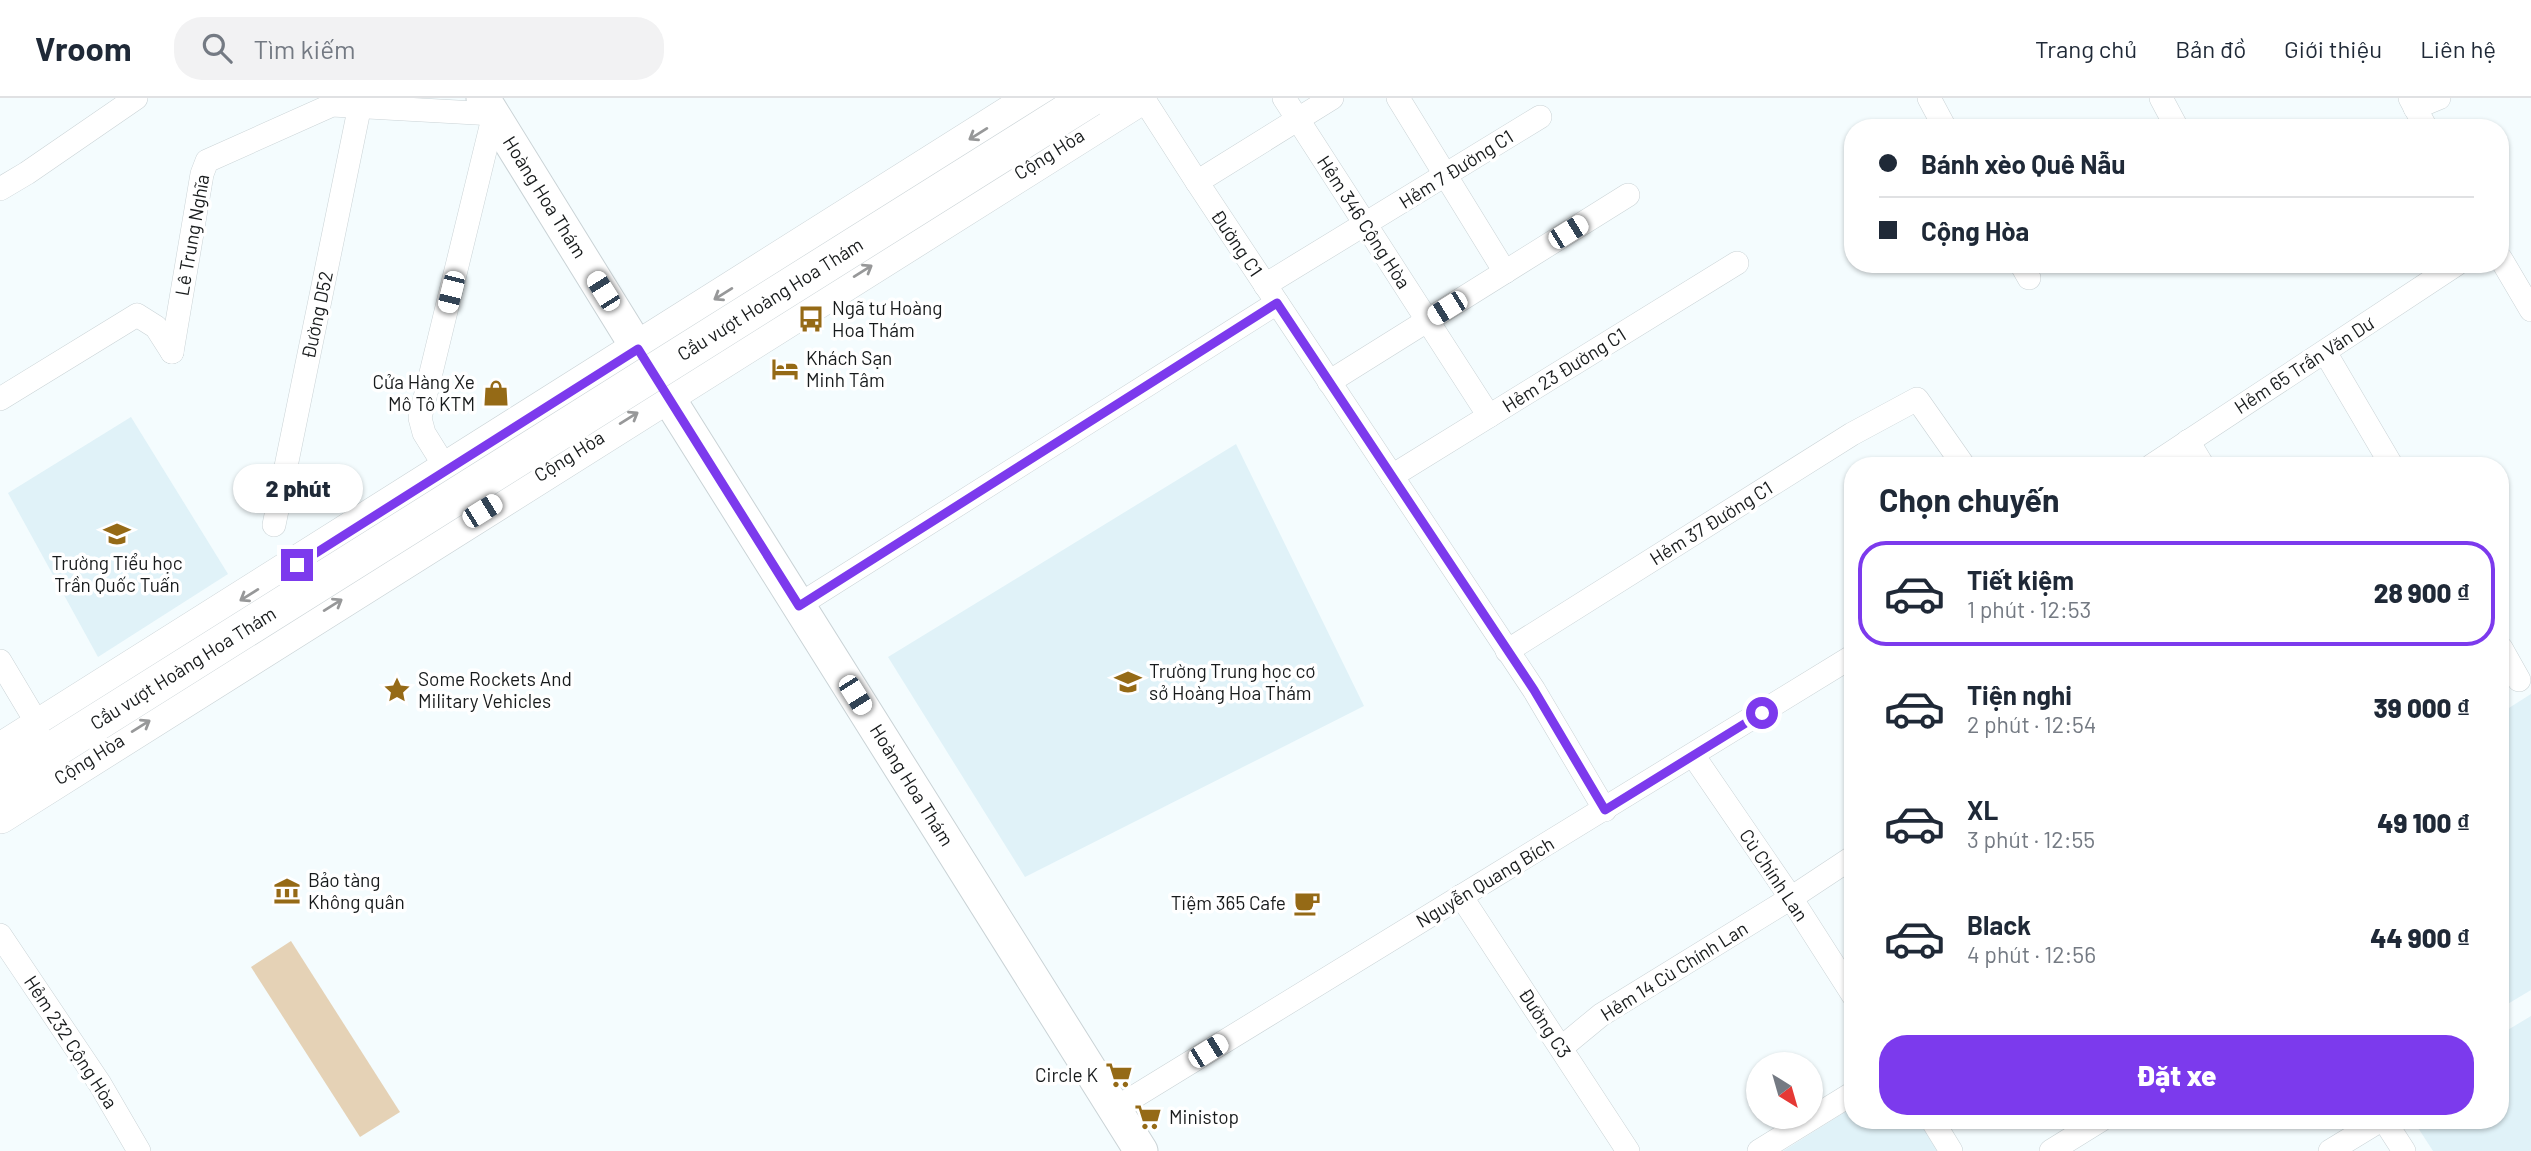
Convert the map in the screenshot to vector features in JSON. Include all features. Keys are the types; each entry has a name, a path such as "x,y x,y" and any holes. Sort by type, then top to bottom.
{"main road":[{"name":"Cộng Hòa","path":"0,783 49,737 447,470 1036,98"},
{"name":"Cầu vượt Hoàng Hoa Thám","path":"49,737 1090,98"},
{"name":"Cộng Hòa","path":"0,815 1138,98"},
{"name":"Hoàng Hoa Thám","path":"488,106 666,395 1141,1151"},
{"path":"759,272 789,318"},
{"path":"521,423 550,468"},
{"name":"Cộng Hòa","path":"0,752 49,737"}],"street":[{"path":"0,189 136,98"},
{"name":"Đường C1","path":"1143,98 1534,690 1605,810"},
{"name":"Hẻm 346 Cộng Hòa","path":"1284,98 1489,416"},
{"path":"1197,182 1332,98"},
{"path":"1398,98 1505,272"},
{"path":"1929,98 1940,119"},
{"path":"2161,98 2173,119"},
{"path":"2421,119 2412,103 2439,98"},
{"name":"Lê Trung Nghĩa","path":"0,399 137,314 156,327 172,352 202,174 207,161 325,108 340,104 488,106"},
{"name":"Đường D52","path":"274,525 360,105"},
{"path":"447,470 424,433 420,418 488,106"},
{"name":"Hẻm 7 Đường C1","path":"799,606 1271,294 1366,224 1540,117"},
{"path":"1329,382 1628,195"},
{"name":"Hẻm 23 Đường C1","path":"1392,476 1737,264"},
{"name":"Hẻm 65 Trần Văn Dư","path":"2164,457 2444,273"},
{"path":"2509,273 2531,310"},
{"path":"2325,352 2387,457"},
{"name":"Hẻm 37 Đường C1","path":"1507,651 1852,434 1917,399 1958,457"},
{"path":"2188,441 2198,457"},
{"path":"0,661 49,737"},
{"name":"Nguyễn Quang Bích","path":"1116,1108 1844,662"},
{"path":"2509,664 2517,681"},
{"name":"Cù Chính Lan","path":"1693,755 1791,898 1844,964"},
{"name":"Hẻm 14 Cù Chính Lan","path":"1561,1048 1601,1015 1844,863"},
{"name":"Đường C3","path":"1461,896 1628,1151"},
{"name":"Hẻm 232 Cộng Hòa","path":"0,934 100,1084 139,1151"},
{"path":"1759,1151 1844,1099"},
{"path":"1938,1129 1951,1151"},
{"path":"2051,1151 2086,1129"},
{"path":"2330,1151 2367,1129"},
{"path":"2388,1129 2404,1151"}],"shaded area":[{"name":"Trường Tiểu học Trần Quốc Tuấn","path":"131,417 228,574 98,657 8,493"},
{"name":"Trường Trung học cơ sở Hoàng Hoa Thám","path":"1236,444 1364,706 1025,877 888,657"},
{"path":"2531,694 2531,990 2509,1003 2509,708"},
{"path":"291,941 400,1112 360,1137 251,967"},
{"path":"2531,1016 2531,1151 2433,1151 2419,1129 2509,1129 2509,1029"},
{"path":"1844,1113 1844,1129 1931,1129 1944,1151 1783,1151 1818,1129 1824,1129 1824,1125"}],"place":[{"name":"Ngã tư Hoàng Hoa Thám","path":"811,319"},
{"name":"Khách Sạn Minh Tâm","path":"785,369"},
{"name":"Cửa Hàng Xe Mô Tô KTM","path":"496,393"},
{"name":"Trường Tiểu học Trần Quốc Tuấn","path":"117,534"},
{"name":"Trường Trung học cơ sở Hoàng Hoa Thám","path":"1128,682"},
{"name":"Some Rockets And Military Vehicles","path":"397,690"},
{"name":"Bảo tàng Không quân","path":"287,891"},
{"name":"Tiệm 365 Cafe","path":"1307,903"},
{"name":"Circle K","path":"1119,1075"},
{"name":"Ministop","path":"1148,1117"}],"route":[{"path":"297,565 638,349 799,606 1277,303 1534,690 1605,810 1762,713"}]}
